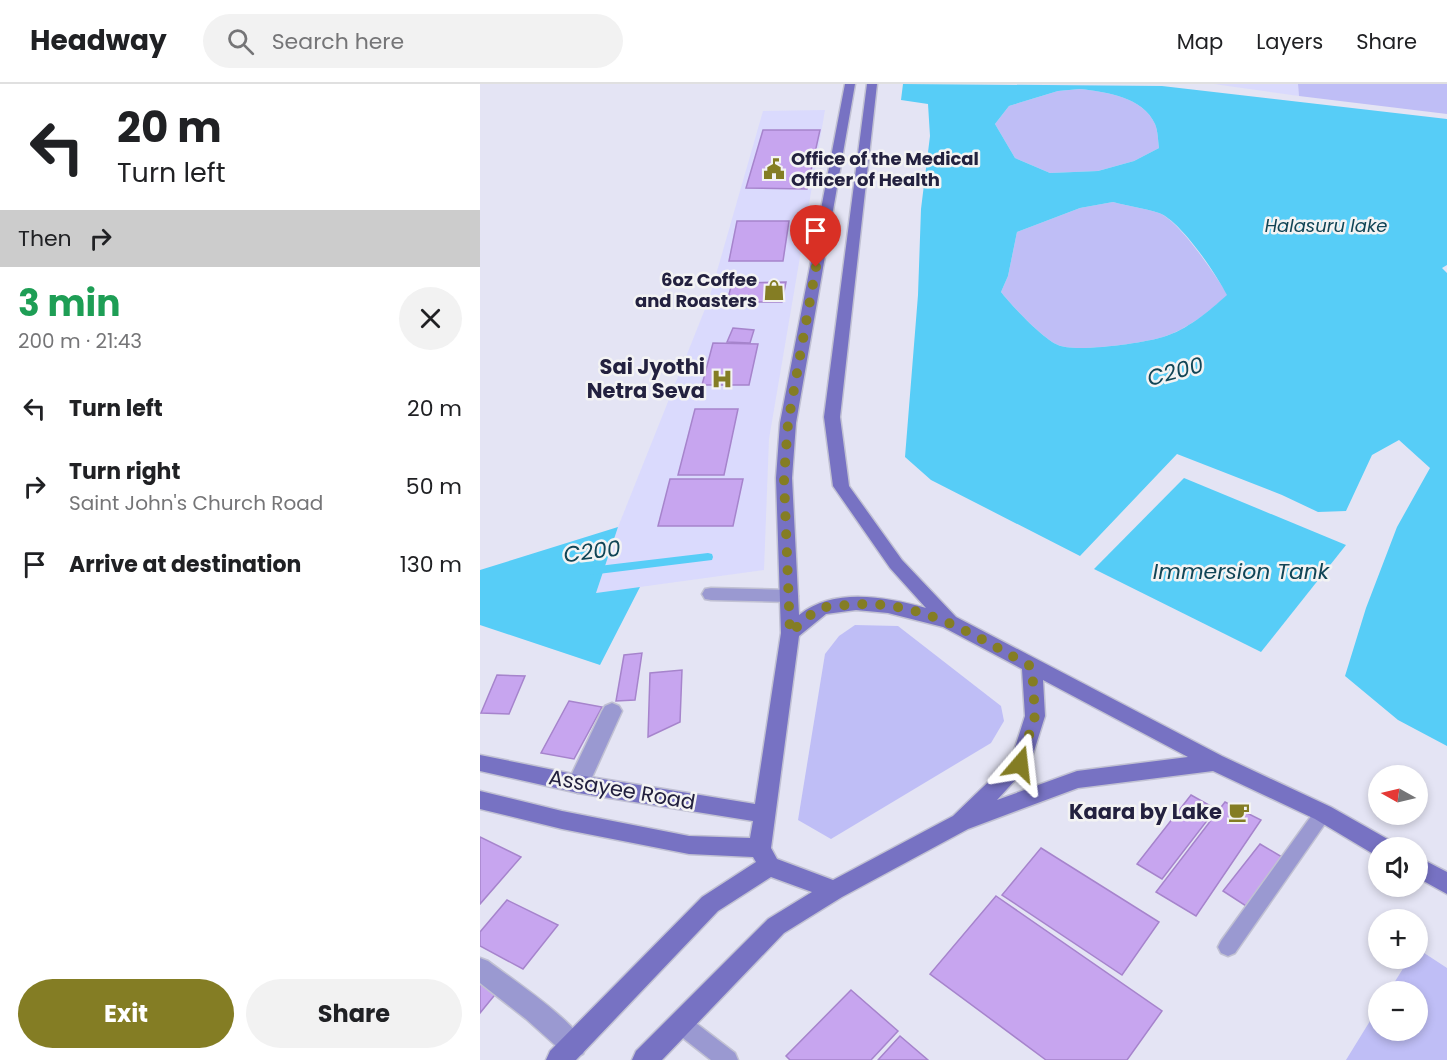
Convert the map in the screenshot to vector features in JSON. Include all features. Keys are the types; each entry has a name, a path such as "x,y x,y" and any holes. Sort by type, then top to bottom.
{"main road":[{"path":"566,1053 710,904 765,857 764,814 790,633 784,478 788,423 850,84"},
{"path":"872,84 832,417 841,486 896,564 950,622"},
{"path":"790,633 822,608 861,604 910,610 950,622 1215,762 1323,813 1368,839"},
{"path":"961,822 1020,764 1035,716 1032,667"},
{"path":"645,1060 776,926 834,890 961,822 1077,780 1215,762"},
{"name":"Assayee Road","path":"480,763 578,784 764,814"},
{"name":"Assayee Road","path":"480,800 562,820 689,845 765,857 834,890"},
{"path":"1428,873 1447,884"}],"street":[{"path":"711,594 789,596"},
{"path":"578,784 612,711"},
{"path":"480,969 535,1011 566,1053"}],"lane":[{"path":"1228,947 1323,813"},
{"path":"681,1024 728,1060"}],"shaded area":[{"path":"1214,84 1298,84 1299,96"},
{"path":"1298,84 1447,84 1447,114 1299,96"},
{"path":"1080,89 1112,94 1142,108 1155,124 1159,148 1134,161 1098,171 1050,173 1015,158 995,124 1009,106 1058,91"},
{"path":"825,110 769,439 764,570 596,593 618,527 709,299 763,111"},
{"path":"1113,202 1159,213 1177,226 1228,295 1189,325 1163,337 1093,348 1058,345 1036,329 1001,292 1008,276 1017,232 1080,208"},
{"path":"855,625 898,626 1001,706 1004,721 991,743 831,839 798,820 825,654 839,636"},
{"path":"1428,956 1447,968 1447,1060 1346,1060 1368,1024 1368,1041 1428,1041 1428,981 1395,981 1403,969 1428,969"}],"water":[{"name":"Halasuru lake","path":"903,84 1162,86 1447,119 1447,265 1442,268 1447,273 1447,746 1398,720 1345,676 1366,608 1397,527 1430,468 1399,440 1372,455 1346,511 1318,512 1282,495 1177,454 1080,556 931,480 905,457 918,295 921,209 930,136 928,104 901,100","holes":["1080,89 1112,94 1142,108 1155,124 1159,148 1134,161 1098,171 1050,173 1015,158 995,124 1009,106 1058,91","1113,202 1153,211 1168,218 1197,249 1227,295 1189,325 1163,337 1093,348 1058,345 1036,329 1001,292 1008,276 1017,232 1080,208"]},
{"name":"Immersion Tank","path":"1184,478 1346,545 1261,652 1094,569"},
{"path":"618,527 596,593 640,587 600,665 480,625 480,570"}],"building":[{"path":"763,130 820,130 807,189 746,188"},
{"path":"737,221 789,221 783,261 729,261"},
{"path":"786,282 782,302 727,302 732,283"},
{"path":"733,328 754,330 750,343 727,342"},
{"path":"713,343 758,344 749,385 702,385"},
{"path":"695,409 738,409 724,475 678,475"},
{"path":"670,479 743,479 733,526 658,526"},
{"path":"642,653 635,700 616,701 624,655"},
{"path":"682,670 680,722 648,737 650,673"},
{"path":"497,675 525,676 509,714 481,713"},
{"path":"569,701 602,707 574,759 541,753"},
{"path":"1191,795 1216,809 1162,879 1137,864"},
{"path":"1225,802 1261,820 1196,916 1156,892"},
{"path":"480,837 521,857 480,904"},
{"path":"1260,844 1282,857 1246,906 1223,891"},
{"path":"1041,848 1159,922 1122,975 1002,895"},
{"path":"996,896 1162,1011 1127,1060 1046,1060 930,974"},
{"path":"507,900 558,925 523,969 480,946 480,932"},
{"path":"480,982 498,991 480,1013"},
{"path":"851,990 898,1031 871,1060 790,1060 786,1056"},
{"path":"900,1036 928,1060 878,1060"}],"waterway":[{"name":"C200","path":"590,571 708,557"}],"place":[{"name":"Office of the Medical Officer of Health","path":"774,169"},
{"name":"6oz Coffee and Roasters","path":"774,290"},
{"name":"Sai Jyothi Netra Seva","path":"722,379"},
{"name":"Kaara by Lake","path":"1239,812"}],"route":[{"path":"816,267 788,423 784,478 790,633 822,608 861,604 887,606 950,622 1032,667 1035,716 1020,764"}]}
